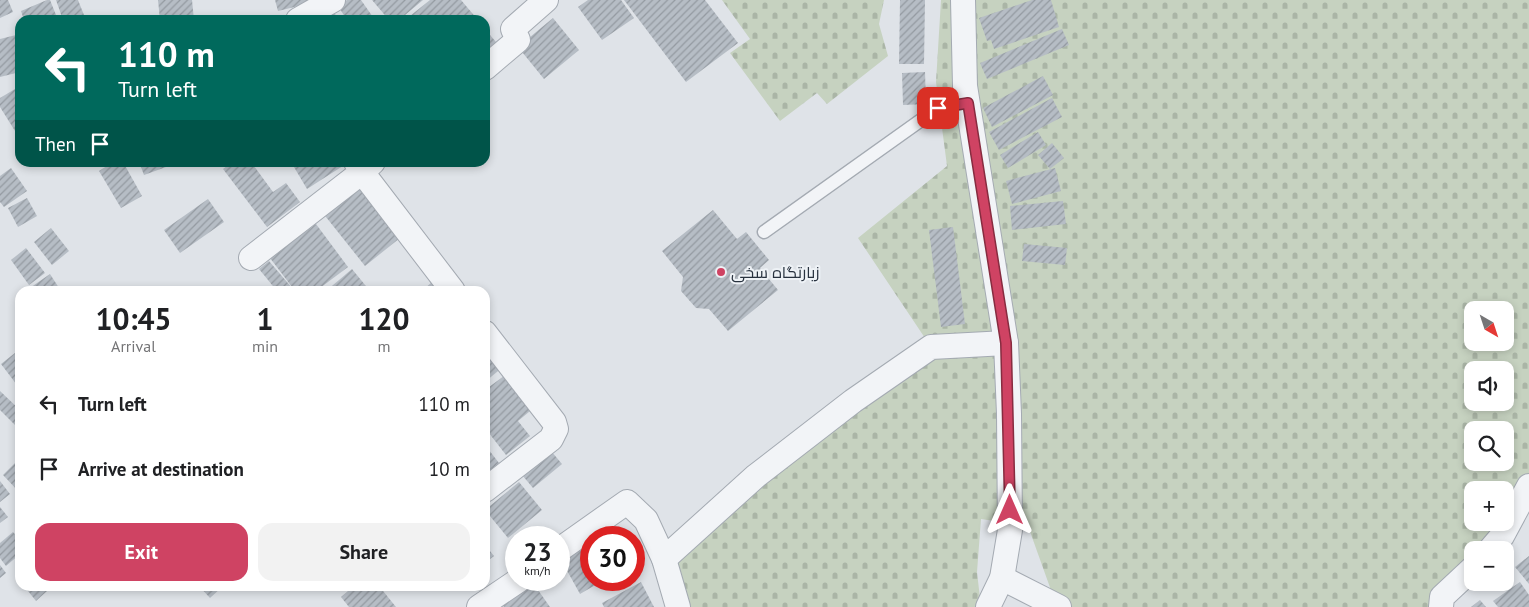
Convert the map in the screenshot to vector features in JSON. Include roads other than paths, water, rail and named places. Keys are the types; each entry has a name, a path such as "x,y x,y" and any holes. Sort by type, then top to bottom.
{"street":[{"path":"307,15 333,0"},
{"path":"490,64 518,40 513,29 546,0"},
{"path":"963,0 965,86 1006,343 1009,414 1010,530 1002,578 988,607"},
{"path":"251,258 363,167"},
{"path":"365,167 449,286"},
{"path":"490,339 554,422 556,430 551,439 490,486"},
{"path":"664,558 756,476 853,401 931,347 1006,343"},
{"path":"1498,541 1529,486"},
{"path":"570,542 626,502 646,520 664,558 678,607"},
{"path":"1441,607 1442,597 1464,576"},
{"path":"1002,578 1059,607"},
{"path":"479,607 505,589"}],"lane":[{"path":"764,232 938,108 968,103"}],"place":[{"name":"زیارتگاه سخی","path":"721,272"}]}
